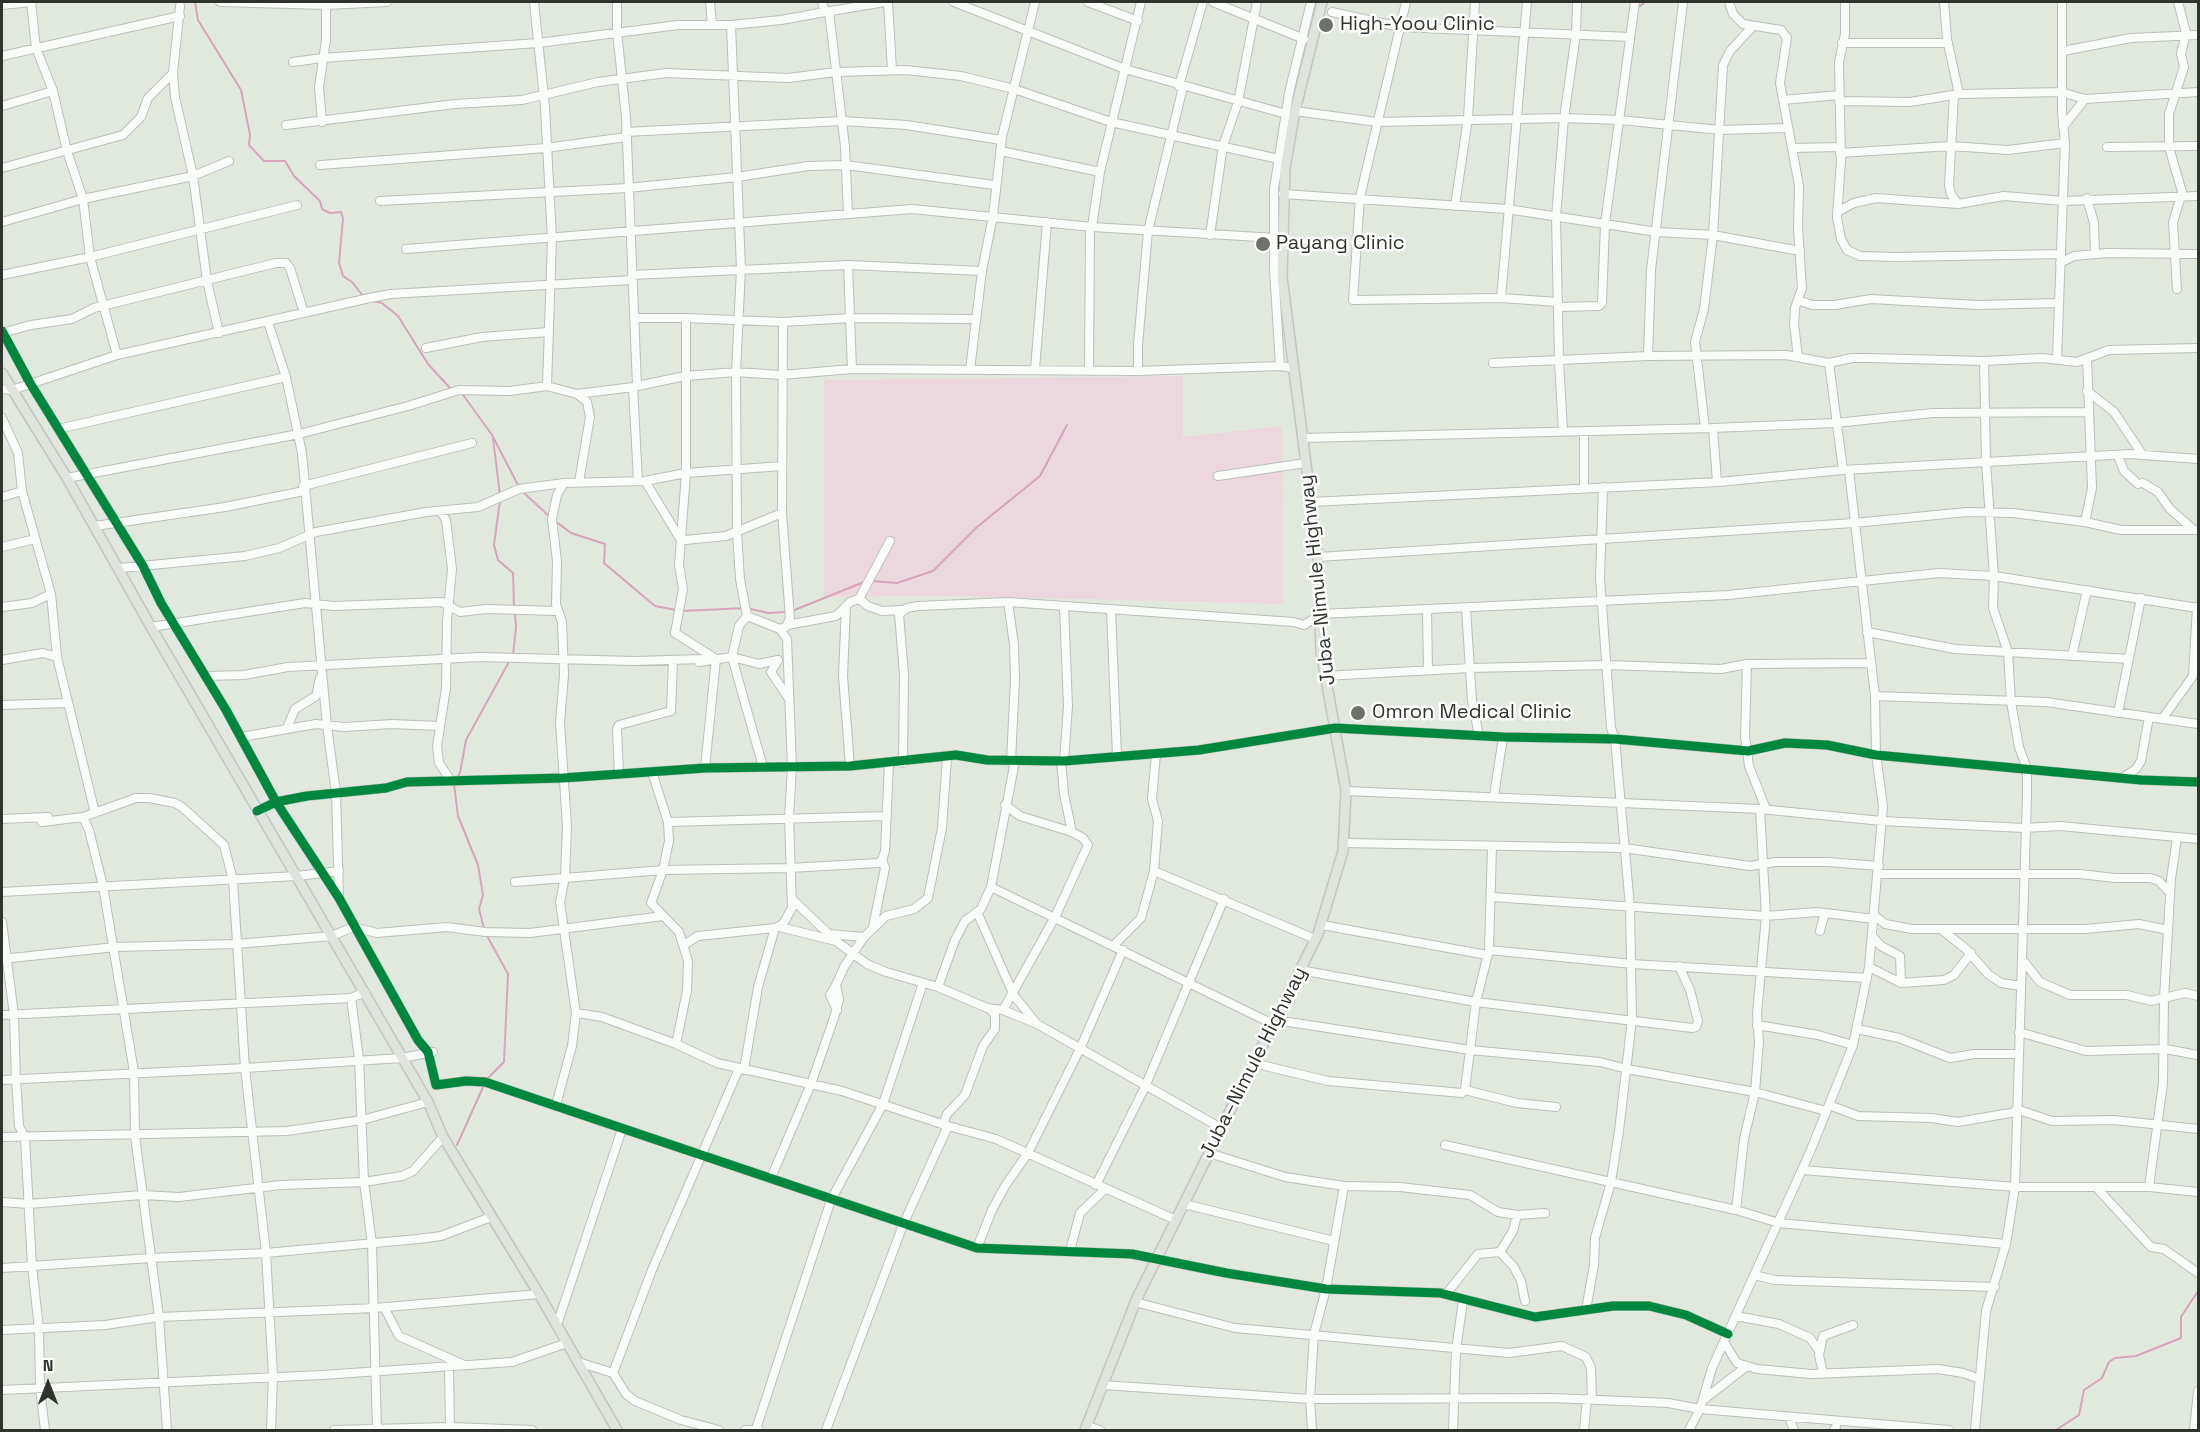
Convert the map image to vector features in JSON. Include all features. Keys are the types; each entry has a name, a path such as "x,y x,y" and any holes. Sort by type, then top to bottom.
{"main road":[{"name":"Juba–Nimule Highway","path":"1086,1428 1135,1302 1322,925 1336,882 1344,843 1346,791 1321,652 1322,614 1318,557 1282,277 1283,194 1290,112 1307,40 1322,2"},
{"path":"2,373 7,390 67,478 120,568 151,627 257,811 428,1102 443,1137 539,1294 617,1431"}],"street":[{"path":"2,5 32,2 36,48 53,91 67,151 83,200 90,256 117,355"},
{"path":"220,2 387,2"},
{"path":"534,2 543,94 547,194 552,239 547,386"},
{"path":"617,2 617,32 626,135 635,386 641,481 679,537 685,540 718,538 782,513"},
{"path":"710,2 712,25"},
{"path":"822,2 827,11 836,72 846,165 848,213"},
{"path":"292,62 322,58 538,44 678,25 730,25 781,20 886,2 892,70"},
{"path":"954,2 1125,69 1238,102 1290,112 1377,122 1516,117 1620,120 1720,130 1787,128"},
{"path":"970,370 981,271 993,216 994,185 1001,140 1035,2"},
{"path":"1088,2 1137,21"},
{"path":"1089,370 1091,227 1100,172 1141,2"},
{"path":"1138,371 1137,345 1148,231 1203,2"},
{"path":"1213,2 1307,40 1311,2"},
{"path":"1210,235 1223,146 1238,102 1257,2"},
{"path":"1406,2 1360,197 1354,300 1501,298 1599,306 1602,303 1605,224 1635,2"},
{"path":"1455,206 1468,118 1475,2"},
{"path":"1501,298 1507,209 1527,2"},
{"path":"1563,431 1556,217 1564,118 1576,35 1577,2"},
{"path":"1648,356 1649,298 1667,125 1683,2"},
{"path":"1729,2 1737,19 1752,26 1767,26 1786,33 1780,79 1799,186 1802,288 1794,324 1798,357"},
{"path":"1845,2 1845,34 1842,42 1839,98 1838,212 1841,239 1851,254 2061,254"},
{"path":"1944,2 1957,95 1949,189 1958,204"},
{"path":"2057,359 2065,143 2061,92 2062,2"},
{"path":"2177,289 2173,223 2182,192 2169,147 2169,114 2184,67 2181,54 2186,33 2178,2"},
{"path":"179,3 180,16 173,73 175,97 193,177 207,281 219,333"},
{"path":"322,122 319,87 326,40 326,3"},
{"path":"1332,12 1400,27 1630,37"},
{"path":"2,56 180,16"},
{"path":"730,25 741,269 736,372 737,532 740,579 747,616 739,626 732,657 763,767"},
{"path":"1717,482 1695,342 1704,309 1713,235 1723,65 1730,51 1752,26"},
{"path":"2063,51 2131,38 2199,34"},
{"path":"1842,42 1948,43"},
{"path":"286,125 455,104 511,102 622,78 666,73 788,78 836,72 892,70 937,72 1014,89 1112,122 1279,159"},
{"path":"2,168 123,135 141,117 148,98 173,73"},
{"path":"2,106 53,91"},
{"path":"1783,100 1839,98 1910,102 1957,95 2061,92 2085,99 2199,92"},
{"path":"2063,127 2085,99"},
{"path":"1281,366 1274,269 1274,189 1290,112"},
{"path":"320,165 546,148 626,135 842,121 907,125 1001,140"},
{"path":"1793,148 1840,150 1951,146 2008,150 2065,143"},
{"path":"2107,147 2199,146"},
{"path":"1000,151 1100,172"},
{"path":"2,222 83,200 193,177 229,161"},
{"path":"380,201 628,188 737,177 808,166 846,165 994,185"},
{"path":"1283,194 1360,197 1507,209 1657,232 1713,235 1800,251"},
{"path":"1838,212 1854,203 1876,198 1958,204 2004,196 2063,201 2087,198 2199,196"},
{"path":"2087,198 2094,223 2095,254"},
{"path":"2,275 90,256 297,205"},
{"path":"406,249 912,209 1091,227 1275,238"},
{"path":"1035,369 1047,222"},
{"path":"2060,263 2074,255 2199,254"},
{"path":"304,313 292,274 286,263 271,264 104,308 94,308 72,319 31,324 2,332 30,384 143,566 276,802 339,899 417,1040 430,1052 436,1085 466,1081 485,1082 903,1225 977,1248 1124,1253 1326,1290 1440,1293 1447,1293 1478,1254 1500,1252"},
{"path":"7,390 117,355 390,294 550,286 741,269 848,265 981,271"},
{"path":"848,265 852,369"},
{"path":"1798,300 1812,304 1835,305 1870,299 1978,305 2058,303"},
{"path":"634,318 783,322 851,318 976,319"},
{"path":"686,318 686,473 679,537 679,572 683,589 675,633 716,659"},
{"path":"268,322 286,377 299,434 327,726 336,793 339,899"},
{"path":"783,322 782,513 790,612 787,625"},
{"path":"426,348 482,337 548,332"},
{"path":"1493,363 1648,356 1798,357 1829,363 1861,358 1984,361 2057,359 2077,362 2109,350 2199,348"},
{"path":"2085,522 2092,488 2089,457 2087,358"},
{"path":"1975,1431 1986,1311 2006,1244 2015,1187 2027,769 2019,747 2011,702 2008,652 1993,608 1994,576 1986,462 1984,361"},
{"path":"1689,1431 1726,1338 1802,1170 1853,1045 1869,967 1879,870 1882,820 1881,784 1876,755 1875,696 1854,523 1846,471 1835,423 1829,363"},
{"path":"67,478 299,434 408,406 459,390 510,391 547,386 577,394 685,376 736,372 782,375 852,369 1138,371 1281,366 1292,368"},
{"path":"58,429 286,377"},
{"path":"2087,391 2114,412 2142,454"},
{"path":"577,394 586,402 590,417 579,482"},
{"path":"1302,438 1563,431 1584,433 1835,423 1922,414 2088,412"},
{"path":"2,420 18,453 22,491 51,594 57,657 95,813"},
{"path":"1584,433 1584,488"},
{"path":"95,526 225,507 304,489 472,443"},
{"path":"1311,502 1717,482 1846,471 2142,454 2199,459"},
{"path":"2118,456 2124,471 2141,484 2158,492 2170,509 2196,530"},
{"path":"1218,476 1306,463"},
{"path":"120,568 245,556 279,548 330,530 478,507 519,489 579,482 641,481 686,473 782,466"},
{"path":"556,1105 572,1046 576,1013 566,928 560,902 565,877 567,808 560,722 562,622 557,611 557,561 552,519 557,495 564,483"},
{"path":"1586,1310 1594,1265 1595,1238 1611,1182 1632,1019 1630,908 1618,801 1615,739 1611,728 1599,539 1603,487"},
{"path":"2,497 22,491"},
{"path":"441,512 446,520 452,560 448,604 448,659 437,747 439,763 451,781"},
{"path":"1318,557 1854,523 1915,516 1989,512 2085,522 2121,530 2196,530"},
{"path":"2,547 35,539"},
{"path":"780,630 787,625 836,616 846,606 859,599 890,541"},
{"path":"859,599 882,611 918,606 1008,602 1294,622 1304,625 1322,614 1603,602 1786,590 1939,573 1994,576 2058,588 2087,590 2198,608 2193,676 2162,719"},
{"path":"2072,656 2087,590"},
{"path":"2,607 32,603 51,594"},
{"path":"2118,713 2141,598"},
{"path":"151,627 315,603 334,606 436,602 448,604 460,612 486,609 557,611"},
{"path":"938,987 955,940 965,921 981,909 991,887 1013,761 1014,645 1008,602"},
{"path":"846,606 843,676 850,766"},
{"path":"1064,607 1068,706 1063,761 1064,794 1072,832"},
{"path":"1466,608 1470,668 1479,735"},
{"path":"902,610 899,614 898,627 904,674 903,763"},
{"path":"1111,610 1117,756"},
{"path":"1427,610 1428,670"},
{"path":"613,1373 700,1154 741,1072 758,987 777,927 792,908 789,817 792,766 787,639 780,630 747,616"},
{"path":"1867,632 1955,649 2129,659"},
{"path":"788,650 771,672 789,700"},
{"path":"2,660 43,653 57,657"},
{"path":"206,676 244,675 288,667 513,656 673,661 716,659"},
{"path":"716,659 699,662 732,657 759,664 778,660"},
{"path":"705,768 716,659"},
{"path":"619,774 617,729 619,725 671,711 673,661"},
{"path":"1325,676 1470,668 1608,665 1721,669 1747,664 1870,663"},
{"path":"1736,1210 1744,1138 1755,1092 1759,1042 1757,1025 1766,916 1761,863 1763,809 1749,766 1744,736 1747,664"},
{"path":"287,728 295,709 316,696 322,667"},
{"path":"1875,696 2063,704 2199,724"},
{"path":"2,705 67,703"},
{"path":"2122,778 2136,769 2141,761 2149,717"},
{"path":"241,737 316,724 361,728 392,724 440,726"},
{"path":"257,811 276,802 336,793 386,789 407,782 563,778 705,768 850,766 903,763 956,755 1013,761 1063,761 1156,754 1335,728 1503,737 1615,739 1748,751 1785,743 1827,745 1876,755 2122,778 2199,782"},
{"path":"1494,796 1503,737"},
{"path":"1114,945 1141,918 1154,871 1158,821 1152,799 1156,754"},
{"path":"771,1178 811,1084 837,1010 839,1000 836,985 852,954 886,916 914,909 928,898 942,828 947,757"},
{"path":"873,929 885,868 882,860 889,764"},
{"path":"652,772 668,822 669,842 663,870 651,898 654,908 679,932 685,944 687,991 676,1044"},
{"path":"1346,791 1763,809 1882,820 2024,828 2060,826 2199,839"},
{"path":"42,822 83,817 136,798 175,802 224,845 233,880 239,1002 271,1313 273,1375 271,1431"},
{"path":"1003,1010 1055,917 1088,845 1083,838 1072,832 1020,816 1005,805"},
{"path":"2,819 95,813"},
{"path":"668,822 886,816"},
{"path":"83,817 89,830 103,886 115,947 134,1072 135,1136 159,1317 167,1431"},
{"path":"2149,1187 2163,1083 2164,998 2171,878 2177,838"},
{"path":"1344,843 1624,848 1750,866 1761,863 1828,862 1879,870 2024,875 2080,874 2115,878 2150,878 2159,881 2170,894"},
{"path":"1465,1090 1476,1002 1488,952 1492,897 1492,846"},
{"path":"515,882 663,870 868,864 882,860"},
{"path":"2,892 233,880 339,871"},
{"path":"1154,871 1315,939"},
{"path":"2159,881 2171,878"},
{"path":"991,887 1274,1022 1470,1050 1590,1061 1755,1092 1858,1116 1931,1118 1958,1122 2016,1111 2052,1121 2083,1119 2199,1129"},
{"path":"1492,897 1766,916 1826,913 1874,917 1897,928 2085,929 2139,924 2168,930"},
{"path":"791,898 836,941 852,954 877,968 938,987 989,1008 1003,1010 1037,1024 1221,1128"},
{"path":"1096,1185 1145,1087 1191,984 1224,899"},
{"path":"977,912 1012,992 1037,1024"},
{"path":"1820,932 1826,913"},
{"path":"4,959 115,947 236,944 332,936 353,927 377,933 447,927 485,932 530,933 663,916"},
{"path":"2,922 4,959 14,1015 19,1126 25,1138 32,1266 39,1329 40,1389 45,1431"},
{"path":"1322,925 1488,952 1632,964 1867,978"},
{"path":"685,944 698,936 777,927 836,941"},
{"path":"1942,930 1971,953 1988,975 2001,983 2021,986"},
{"path":"829,934 864,938"},
{"path":"1872,936 1881,946 1900,956 1901,983"},
{"path":"977,1248 1005,1186 1028,1153 1080,1049 1123,950"},
{"path":"1869,967 1901,983 1944,980 1954,975 1971,953"},
{"path":"2022,959 2040,982 2070,995 2127,995 2151,1000 2185,993 2199,996"},
{"path":"1300,970 1476,1002 1632,1019 1688,1029 1696,1027 1698,1021 1693,999 1679,966"},
{"path":"745,1431 758,1430 831,1200 883,1104 923,983"},
{"path":"2,1015 123,1007 351,998 365,992"},
{"path":"351,998 359,1059 364,1182 380,1308 376,1370 377,1430"},
{"path":"826,1431 903,1225 945,1125 947,1114 965,1095 983,1046 995,1029 995,1015 989,1008"},
{"path":"576,1013 602,1017 676,1044 741,1072 811,1084 883,1104 945,1125 996,1138 1176,1220"},
{"path":"1757,1025 1818,1035 1853,1045"},
{"path":"1857,1029 1914,1043 1950,1058 1974,1054 2018,1054"},
{"path":"2019,1032 2086,1051 2165,1050 2199,1055"},
{"path":"2,1080 402,1058 430,1052"},
{"path":"1253,1063 1328,1081 1462,1093 1465,1090 1527,1105 1556,1107"},
{"path":"2,1137 135,1136 189,1131 287,1131 362,1120 428,1102"},
{"path":"557,1325 622,1129"},
{"path":"2,1202 29,1204 142,1195 180,1197 257,1187 364,1182 402,1176 413,1171 443,1137"},
{"path":"1445,1145 1736,1210 1779,1223 2006,1244"},
{"path":"1209,1153 1285,1176 1344,1186 1400,1186 1470,1195 1498,1212 1517,1215 1545,1214"},
{"path":"1802,1170 2015,1187 2149,1187 2199,1192"},
{"path":"1311,1431 1310,1399 1314,1334 1326,1290 1344,1186"},
{"path":"2096,1187 2151,1247 2164,1249 2199,1273"},
{"path":"1070,1251 1080,1213 1105,1189"},
{"path":"1184,1204 1334,1241"},
{"path":"1500,1252 1513,1231 1517,1215"},
{"path":"2,1268 266,1253 372,1244 441,1236 491,1217"},
{"path":"1500,1252 1515,1267 1521,1281 1525,1301"},
{"path":"1754,1275 1775,1280 1995,1287"},
{"path":"1440,1293 1463,1301 1535,1317 1586,1310 1649,1306 1695,1318 1726,1338 1737,1363 1747,1366 1791,1373 1938,1369 1963,1373 1980,1379"},
{"path":"2,1330 105,1325 159,1317 380,1308 539,1294"},
{"path":"1453,1431 1456,1350 1463,1301"},
{"path":"1135,1302 1235,1328 1314,1334 1456,1350 1509,1353 1552,1345 1574,1350 1586,1357 1591,1368 1590,1399 1584,1431"},
{"path":"380,1308 399,1336 466,1365"},
{"path":"1736,1316 1779,1324 1810,1338 1820,1351"},
{"path":"1823,1373 1820,1351 1823,1336 1852,1325"},
{"path":"2,1390 449,1367 521,1360 567,1342"},
{"path":"578,1362 613,1373 626,1394 635,1401 681,1420 718,1431"},
{"path":"1701,1405 1747,1366"},
{"path":"449,1367 450,1429"},
{"path":"1103,1385 1310,1399 1590,1399 1668,1403 1701,1405 1789,1417 1949,1431"},
{"path":"2194,1431 2199,1391"},
{"path":"1789,1417 1794,1431"},
{"path":"1086,1428 1101,1431"},
{"path":"334,1431 450,1429 532,1431"}],"shaded area":[{"path":"1183,376 1183,437 1282,426 1283,604 959,596 824,597 824,380"}],"waterway":[{"path":"195,2 198,20 241,90 250,135 249,145 264,161 285,161 294,176 320,201 322,209 330,213 341,212 343,218 339,263 343,276 352,282 363,296"},
{"path":"1636,9 1645,2"},
{"path":"373,301 382,303 398,316 428,364 451,389"},
{"path":"461,392 492,435 519,487"},
{"path":"872,581 897,583 933,571 977,527 1040,476 1067,425"},
{"path":"493,438 500,495"},
{"path":"522,491 551,518"},
{"path":"500,500 494,545 498,560 513,573 514,607"},
{"path":"555,521 571,533 605,544 604,563 655,606 676,610"},
{"path":"792,611 864,582"},
{"path":"681,611 747,608 768,613 786,612"},
{"path":"513,655 515,613"},
{"path":"456,779 460,773 466,740 510,660"},
{"path":"454,784 458,816 478,865 483,895 479,909 484,928"},
{"path":"486,934 508,974 504,1062 486,1080"},
{"path":"457,1145 484,1085"},
{"path":"2056,1430 2079,1415 2084,1390 2102,1378 2109,1362 2115,1358 2136,1356 2181,1338 2181,1317 2198,1291"}],"cycle path":[{"path":"2,331 30,383 143,566 161,603 226,710 276,802 339,898 418,1040 428,1052 436,1085 466,1081 485,1082 977,1248 1132,1254 1226,1273 1326,1289 1440,1293 1535,1317 1613,1306 1649,1306 1686,1315 1728,1334"},
{"path":"257,811 276,802 307,796 386,788 407,782 563,778 705,768 850,766 956,755 987,760 1064,761 1199,750 1335,728 1503,737 1615,739 1748,751 1785,743 1827,745 1876,755 2141,780 2198,782"}],"place":[{"name":"High-Yoou Clinic","path":"1326,25"},
{"name":"Payang Clinic","path":"1263,244"},
{"name":"Omron Medical Clinic","path":"1358,713"}]}
